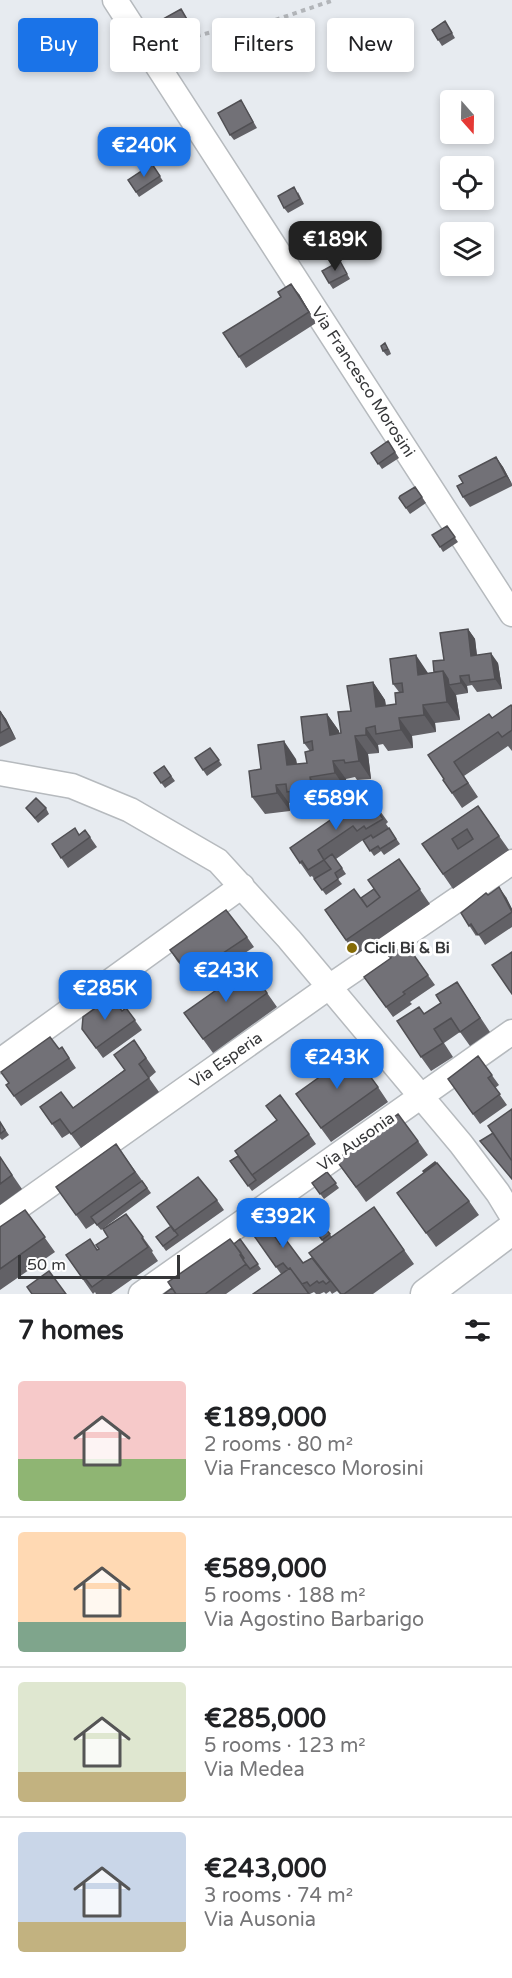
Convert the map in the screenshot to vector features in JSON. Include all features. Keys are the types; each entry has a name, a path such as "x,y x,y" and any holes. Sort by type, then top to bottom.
{"street":[{"name":"Via Francesco Morosini","path":"115,0 127,18"},
{"name":"Via Francesco Morosini","path":"162,72 512,614"},
{"path":"0,773 72,786 130,810 218,861 243,886 461,1144 510,1222"},
{"name":"Via Esperia","path":"0,1220 329,987 512,862"},
{"path":"0,1061 243,886"},
{"name":"Via Ausonia","path":"141,1294 512,1032"},
{"path":"426,1294 510,1222"},
{"path":"460,1294 510,1222"}],"path":[{"path":"200,35 275,20 334,0"}],"building":[{"path":"181,9 186,18 165,18"},
{"path":"445,21 452,33 438,40 432,30"},
{"path":"241,100 253,122 230,135 218,113"},
{"path":"152,164 160,176 136,192 128,180"},
{"path":"294,187 300,199 284,208 278,196"},
{"path":"340,261 347,274 329,283 322,271"},
{"path":"291,284 309,312 239,357 223,333 281,297 278,292"},
{"path":"385,343 388,349 383,351 381,346"},
{"path":"388,441 395,452 378,464 371,453"},
{"path":"496,457 506,476 463,497 457,486 463,483 459,476"},
{"path":"415,487 422,497 406,508 399,498"},
{"path":"447,526 455,537 440,547 432,535"},
{"path":"468,629 471,656 491,653 495,679 470,682 469,675 460,676 461,683 449,685 443,671 434,672 433,661 444,660 440,633"},
{"path":"416,655 418,675 443,671 447,702 423,705 424,715 399,718 401,730 376,734 375,726 366,728 366,735 355,736 359,761 345,763 344,760 333,761 335,773 310,777 312,788 287,792 286,784 276,785 277,793 252,797 249,771 261,769 258,745 284,741 287,765 307,763 305,752 313,750 312,741 304,743 301,717 327,714 330,735 341,733 338,712 351,711 347,686 373,682 376,707 396,704 395,693 403,692 402,683 393,684 390,659"},
{"path":"511,705 512,730 502,737 498,732 454,762 468,783 452,793 428,755 489,714 492,718"},
{"path":"0,711 9,728 0,733"},
{"path":"210,748 219,760 203,770 195,758"},
{"path":"164,766 171,776 161,783 154,773"},
{"path":"368,794 383,819 366,829 364,826 357,831 353,826 318,850 324,860 308,870 302,861 300,863 290,848"},
{"path":"36,798 46,808 35,818 26,808"},
{"path":"478,806 499,836 443,874 422,844","holes":["467,829 473,839 458,849 452,839"]},
{"path":"75,828 79,835 85,830 90,837 61,858 52,844"},
{"path":"389,828 396,839 380,849 378,846 370,851 363,840 371,835 373,838"},
{"path":"332,854 342,868 335,873 338,879 322,890 314,879 331,869 324,860"},
{"path":"399,859 420,889 346,940 325,910 354,889 367,907 380,897 368,880"},
{"path":"499,887 512,912 478,935 461,913 486,893 488,895"},
{"path":"374,889 380,897 367,907 361,898"},
{"path":"226,910 247,937 190,975 170,950"},
{"path":"406,944 428,975 386,1007 364,977"},
{"path":"512,952 512,994 492,965"},
{"path":"249,967 267,993 203,1039 184,1013"},
{"path":"457,982 480,1018 460,1032 451,1018 434,1029 443,1043 421,1057 397,1021 419,1007 424,1014 441,1003 436,995"},
{"path":"109,994 122,1011 126,1008 135,1020 96,1048 82,1029 83,1017 94,1009 92,1006"},
{"path":"50,1037 59,1049 62,1047 69,1058 14,1096 1,1072"},
{"path":"134,1040 146,1058 139,1064 149,1078 71,1134 60,1119 52,1124 40,1107 61,1092 73,1108 125,1070 114,1055"},
{"path":"353,1053 378,1087 321,1128 296,1094"},
{"path":"478,1056 492,1075 488,1078 500,1094 473,1114 448,1079"},
{"path":"280,1095 309,1134 252,1175 235,1151 277,1120 266,1106"},
{"path":"512,1109 512,1161 488,1126"},
{"path":"398,1114 418,1141 356,1187 336,1160"},
{"path":"0,1122 5,1130 0,1134"},
{"path":"493,1133 512,1161 512,1179 480,1141"},
{"path":"116,1144 135,1172 76,1215 56,1187"},
{"path":"238,1156 256,1180 248,1186 230,1161"},
{"path":"0,1157 12,1175 0,1184"},
{"path":"437,1163 469,1201 426,1233 397,1193"},
{"path":"327,1172 336,1183 320,1194 312,1183"},
{"path":"198,1177 217,1200 174,1231 157,1207"},
{"path":"142,1181 147,1188 97,1225 91,1217"},
{"path":"268,1206 282,1225 270,1230 280,1244 286,1240 303,1263 312,1258 330,1281 326,1284 323,1281 319,1283 317,1281 310,1286 307,1282 302,1284 290,1268 288,1269 283,1263 276,1267 245,1223"},
{"path":"374,1207 404,1250 341,1294 309,1253"},
{"path":"25,1210 45,1237 0,1269 0,1227"},
{"path":"126,1214 148,1247 92,1287 85,1278 83,1279 66,1255 90,1239 97,1250 99,1249 96,1245 108,1237 103,1229"},
{"path":"171,1226 178,1235 163,1246 156,1237"},
{"path":"324,1227 330,1234 322,1240 317,1233"},
{"path":"230,1239 246,1264 205,1294 176,1294 168,1282"},
{"path":"240,1239 258,1264 250,1269 234,1244"},
{"path":"290,1268 309,1294 253,1294"},
{"path":"49,1271 66,1294 32,1294 27,1287"},
{"path":"172,1288 176,1294 164,1294"}],"place":[{"name":"Cicli Bi & Bi","path":"352,948"}]}
